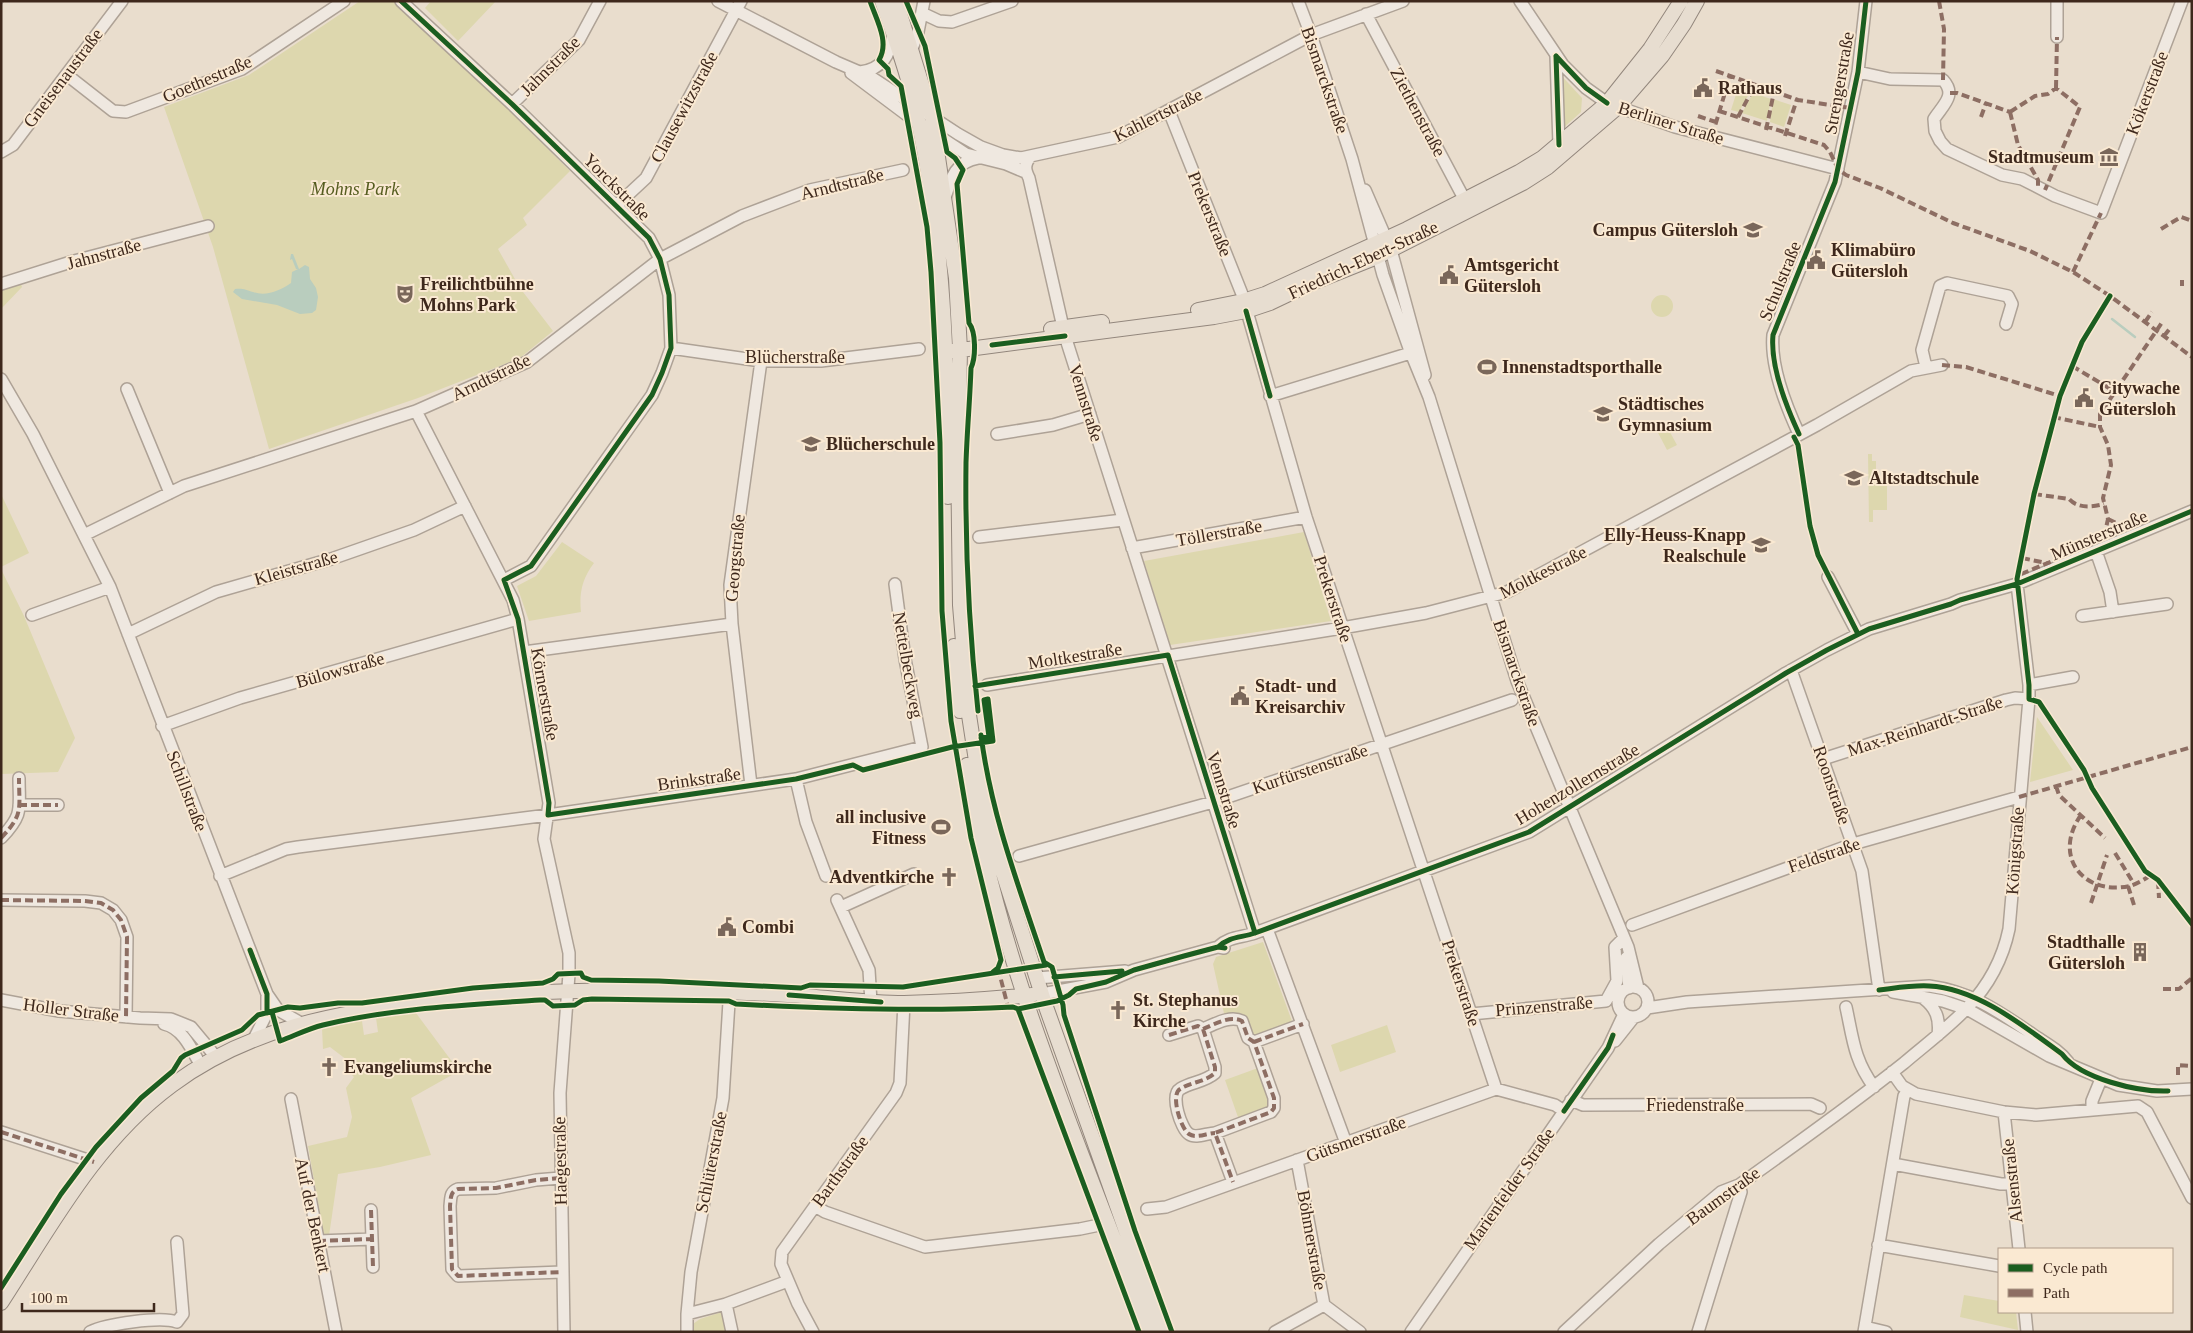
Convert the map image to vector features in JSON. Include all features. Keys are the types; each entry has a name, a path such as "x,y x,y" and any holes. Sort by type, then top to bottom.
{"main road":[{"path":"882,1 908,79 915,107 935,134 956,278 960,345 958,547 960,605 970,715 985,809 999,860 1042,994 1162,1332"},
{"path":"896,1 912,49 925,120 944,347 951,605 960,716 971,788 983,850 1019,979 1150,1332"},
{"name":"Friedrich-Ebert-Straße","path":"1467,205 1559,145 1613,105 1681,1"},
{"name":"Friedrich-Ebert-Straße","path":"944,347 1064,332 1214,317 1245,306 1265,294 1382,248 1467,205 1523,183 1548,167 1613,105 1668,48 1697,1"},
{"path":"1019,979 1038,978"},
{"name":"Hohenzollernstraße","path":"1,1303 68,1198 114,1138 171,1086 201,1066 254,1039 301,1023 389,1006 473,996 568,990 732,993 904,1003 1042,994"}],"street":[{"name":"Gneisenaustraße","path":"1,152 13,145 122,1"},
{"name":"Goethestraße","path":"67,75 113,111 126,112 242,68 344,1"},
{"name":"Yorckstraße","path":"401,1 512,104 648,238 660,258 669,295 671,348 652,395 544,550 531,566 504,580"},
{"name":"Jahnstraße","path":"512,104 579,40 600,1"},
{"name":"Kahlertstraße","path":"718,1 738,6 836,62 925,120 991,151 1011,157 1030,157 1118,137 1311,35 1402,1"},
{"path":"912,49 918,32 924,1"},
{"path":"922,13 940,21 952,22 1012,1"},
{"name":"Bismarckstraße","path":"1298,1 1382,248 1523,696 1625,940 1633,988"},
{"name":"Berliner Straße","path":"1520,1 1556,56 1586,88 1613,105 1680,128 1838,169"},
{"name":"Strengerstraße","path":"1838,169 1858,72 1866,1"},
{"path":"2056,37 2057,1"},
{"name":"Kökerstraße","path":"1858,72 1890,78 1943,80 1948,85 1950,93 1948,102 1934,119 1935,131 1947,149 2002,175 2022,180 2055,196 2100,213 2182,1"},
{"name":"Clausewitzstraße","path":"617,206 646,178 738,6"},
{"name":"Ziethenstraße","path":"1366,14 1467,205"},
{"path":"860,72 873,69 882,63 890,51 893,34"},
{"path":"1556,56 1559,145"},
{"name":"Kahlertstraße","path":"836,62 860,72 915,107"},
{"name":"Prekerstraße","path":"1169,111 1245,306 1306,518 1496,1089"},
{"path":"935,134 966,154 1006,164 1025,172 1030,157"},
{"path":"945,200 956,169 968,160 979,158"},
{"name":"Schulstraße","path":"1799,434 1783,396 1772,346 1773,335 1835,182 1838,169"},
{"name":"Arndtstraße","path":"84,535 193,483 416,411 527,362 660,258 742,216 810,190 903,170"},
{"name":"Vennstraße","path":"1025,172 1029,178 1064,332 1168,655 1252,935"},
{"name":"Jahnstraße","path":"1,284 74,261 208,226"},
{"path":"1926,367 1922,350 1940,286 1943,283 1947,282 2008,296 2012,304 2006,324"},
{"name":"Blücherstraße","path":"671,348 761,361 822,361 919,349"},
{"path":"1269,393 1415,351"},
{"name":"Georgstraße","path":"752,785 732,624 730,584 761,361"},
{"name":"Moltkestraße","path":"987,685 1342,628 1426,613 1492,597 1517,588 1911,371 1942,365"},
{"name":"Schillstraße","path":"1,379 24,417 110,587 162,726 267,994 278,1010 301,1023"},
{"path":"127,389 170,493"},
{"name":"Körnerstraße","path":"416,411 504,580 518,619 549,803 544,839 569,953 568,990"},
{"path":"998,434 1053,425 1090,414"},
{"name":"Kleiststraße","path":"128,634 216,592 349,553 421,527 465,506"},
{"name":"Münsterstraße","path":"2017,584 2192,511"},
{"name":"Töllerstraße","path":"1132,548 1306,518"},
{"path":"979,537 1123,520"},
{"path":"2096,551 2110,592 2113,612"},
{"path":"1828,577 1858,634"},
{"name":"Nettelbeckweg","path":"895,584 905,659 922,746"},
{"name":"Hohenzollernstraße","path":"1042,994 1106,982 1134,970 1218,947 1224,942 1242,935 1252,935 1529,832 1791,670 1858,634 1960,600 2017,584"},
{"name":"Königstraße","path":"1892,1072 1938,1035 1976,998 1998,962 2010,929 2029,685 2017,584"},
{"path":"32,616 110,587"},
{"path":"2082,616 2166,604"},
{"name":"Bülowstraße","path":"162,726 240,698 518,619"},
{"path":"524,652 732,624"},
{"name":"Roonstraße","path":"1791,670 1862,871 1879,990"},
{"path":"2029,685 2073,677"},
{"name":"Max-Reinhardt-Straße","path":"1823,759 2006,700 2015,698 2028,699"},
{"name":"Kurfürstenstraße","path":"1019,856 1213,802 1512,700"},
{"name":"Brinkstraße","path":"220,876 298,847 548,815 796,779 922,746"},
{"path":"1,838 16,822 19,805 19,778"},
{"path":"796,779 806,822 826,876"},
{"name":"Feldstraße","path":"1632,925 1853,844 2019,797"},
{"path":"19,805 58,804"},
{"path":"871,1002 869,970 839,904 914,874"},
{"path":"1,900 85,901 101,903 113,910 122,920 126,931 126,1017"},
{"path":"1267,929 1346,1143"},
{"name":"Prinzenstraße","path":"1471,1014 1606,1001 1617,981 1615,947 1625,940"},
{"name":"Hohenzollernstraße","path":"1038,978 1134,970"},
{"path":"1647,1003 1641,1014 1629,1015 1621,1010 1619,1000 1621,995 1633,988 1647,1003 1929,986 1953,990 1976,998 2062,1054 2068,1062"},
{"name":"Haegestraße","path":"564,1332 560,1093 568,990"},
{"path":"1879,990 1947,1002 1966,1009 2049,1056 2068,1062 2101,1079 2130,1088 2157,1092 2192,1089"},
{"name":"Schlüterstraße","path":"687,1332 687,1314 696,1240 723,1098 729,1002 732,993"},
{"name":"Schillstraße","path":"254,1039 267,1014 267,994"},
{"path":"1922,997 1931,1004 1937,1014 1938,1035"},
{"name":"Holler Straße","path":"1,1000 59,1011 170,1019 191,1027 216,1057"},
{"name":"Barthstraße","path":"813,1332 780,1264 782,1252 896,1093 900,1083 904,1003"},
{"path":"1846,1007 1857,1059 1874,1087"},
{"name":"Marienfelder Straße","path":"1411,1332 1629,1015"},
{"name":"Holler Straße","path":"140,1018 177,1029 201,1066"},
{"path":"1169,1035 1198,1026 1203,1029 1215,1067 1215,1073 1209,1078 1179,1089 1175,1095 1175,1101 1185,1130 1190,1135 1197,1136 1215,1133 1271,1112 1274,1108 1274,1098 1254,1042 1248,1038 1242,1021 1230,1019 1203,1029"},
{"path":"1254,1042 1303,1024"},
{"path":"1892,1072 1902,1086 1916,1094 2004,1112 2036,1115 2138,1106 2143,1108 2158,1130 2192,1198"},
{"name":"Baumstraße","path":"1564,1332 1659,1244 1721,1192 1739,1185 1892,1072"},
{"path":"2092,1110 2092,1101 2101,1079"},
{"path":"1496,1089 1555,1105 1564,1111"},
{"name":"Gütsmerstraße","path":"1147,1209 1166,1207 1496,1089"},
{"path":"1886,1332 1864,1329 1904,1096 1908,1090"},
{"name":"Auf der Benkert","path":"290,1099 336,1332"},
{"name":"Friedenstraße","path":"1571,1100 1582,1105 1811,1104 1820,1108"},
{"name":"Alsenstraße","path":"2004,1112 2019,1248"},
{"path":"1,1132 94,1162"},
{"path":"1215,1133 1233,1182"},
{"name":"Böhmerstraße","path":"1297,1160 1324,1305 1360,1332"},
{"path":"1893,1164 2001,1184 2012,1183"},
{"path":"560,1178 536,1180 496,1188 458,1189 453,1191 450,1196 452,1269 458,1276 562,1272"},
{"path":"1698,1332 1742,1192 1739,1185"},
{"path":"815,1206 825,1212 925,1247 1080,1230 1109,1223"},
{"path":"372,1210 373,1266"},
{"path":"318,1241 372,1239"},
{"path":"90,1332 107,1326 170,1320 180,1327 183,1314 177,1242"},
{"path":"1878,1245 1998,1266"},
{"path":"687,1314 726,1304 788,1281"},
{"path":"726,1304 732,1332"},
{"path":"1275,1332 1324,1305"},
{"path":"2026,1313 2028,1332"}],"green space":[{"name":"Mohns Park","path":"360,1 393,1 508,109 570,171 523,218 527,225 498,249 520,288 553,331 520,358 418,398 269,449 213,247 164,107 249,75"},
{"path":"431,1 496,1 458,41 425,8"},
{"path":"1558,72 1582,98 1581,112 1560,131"},
{"path":"1738,88 1750,92 1739,112 1731,110"},
{"path":"1753,93 1771,99 1767,121 1742,113"},
{"path":"1773,99 1791,105 1784,127 1770,122"},
{"path":"21,284 22,287 1,309 1,291"},
{"path":"1662,295 1670,298 1673,306 1670,314 1662,317 1654,314 1651,306 1654,298"},
{"path":"1665,423 1677,445 1667,450 1656,429"},
{"path":"1868,454 1872,454 1872,461 1876,461 1876,482 1887,482 1887,510 1873,510 1873,522 1869,522"},
{"path":"1,494 29,553 1,567"},
{"path":"1304,532 1331,621 1170,645 1144,561"},
{"path":"562,542 594,563 582,586 581,612 529,621 517,586 536,576"},
{"path":"1,569 24,616 75,738 58,772 1,774"},
{"path":"2037,717 2073,770 2030,782"},
{"path":"1263,942 1293,1024 1256,1036 1225,1018 1213,964 1216,957"},
{"path":"416,1013 459,1071 411,1098 431,1155 380,1167 338,1174 329,1236 324,1236 308,1146 347,1137 352,1117 346,1088 354,1077 348,1071 347,1060 330,1047 323,1049 322,1028 362,1021 364,1035 378,1032 376,1018"},
{"path":"1387,1025 1396,1052 1340,1072 1331,1045"},
{"path":"1258,1068 1270,1101 1266,1110 1239,1120 1225,1080"},
{"path":"1964,1295 1998,1301 1998,1313 2016,1313 2018,1330 1960,1317"},
{"path":"722,1312 729,1332 690,1332 690,1326 700,1319"}],"shaded area":[{"path":"291,254 293,254 299,269 305,265 309,267 310,279 316,288 318,297 316,310 312,313 300,314 277,305 242,299 233,292 235,289 244,289 263,294 287,286 291,283 292,272 298,269 296,269 292,259 290,260"}],"waterway":[{"path":"2112,319 2135,337"}],"marked path":[{"path":"1939,1 1944,29 1943,80"},
{"path":"2056,88 2057,37"},
{"path":"1716,71 1798,100 1850,108"},
{"path":"1712,136 1730,76"},
{"path":"1738,117 1755,85"},
{"path":"2010,112 2035,96 2048,94 2056,88 2080,107 2045,190"},
{"path":"1766,130 1774,92"},
{"path":"1950,93 1957,93 2010,112"},
{"path":"1785,136 1797,99"},
{"path":"1981,117 1986,103"},
{"path":"1719,111 1824,145 1830,152 1838,169 1846,175 1880,188 1953,223 2030,251 2073,272 2110,296 2192,357"},
{"path":"2010,112 2018,145 2038,180 2038,187"},
{"path":"1698,116 1716,122"},
{"path":"2073,272 2101,213"},
{"path":"2161,229 2181,217 2192,221"},
{"path":"2182,280 2182,286"},
{"path":"2145,322 2152,312"},
{"path":"2104,537 2108,519 2103,498 2111,465 2108,445 2100,427 2100,414 2163,321"},
{"path":"2164,336 2171,327"},
{"path":"1942,365 1966,367 2060,396"},
{"path":"2072,366 2114,391"},
{"path":"2053,417 2100,427"},
{"path":"2034,494 2069,499 2081,506 2104,504"},
{"path":"2108,519 2120,525 2123,530"},
{"path":"2022,558 2046,563"},
{"path":"2021,574 2053,561"},
{"path":"2019,797 2192,747"},
{"path":"1,838 14,823 19,811 19,778"},
{"path":"2056,786 2059,795 2105,838"},
{"path":"19,805 58,805"},
{"path":"2081,815 2073,830 2070,845 2071,858 2077,870 2086,879 2098,885 2113,888 2130,886 2151,875"},
{"path":"2115,853 2134,884"},
{"path":"2091,903 2107,855"},
{"path":"2158,881 2159,898"},
{"path":"2128,886 2134,905"},
{"path":"1,900 85,901 101,903 113,910 121,920 127,937 126,1017"},
{"path":"998,968 1008,1007"},
{"path":"2163,989 2179,989 2192,978"},
{"path":"1169,1035 1198,1026 1203,1029 1222,1021 1237,1019 1242,1021 1248,1038 1254,1042 1274,1098 1274,1108 1271,1112 1215,1133 1233,1182"},
{"path":"1254,1042 1303,1024"},
{"path":"1203,1029 1215,1067 1215,1073 1180,1089 1177,1092 1176,1105 1183,1126 1189,1134 1198,1136 1215,1133"},
{"path":"2178,1075 2178,1065 2192,1066"},
{"path":"1,1132 94,1162"},
{"path":"560,1178 536,1180 496,1188 458,1189 452,1193 450,1206 452,1269 458,1276 562,1272"},
{"path":"371,1210 373,1267"},
{"path":"318,1241 372,1239"}],"cycle path":[{"path":"401,1 512,104 649,238 660,259 669,295 671,348 652,395 531,566 504,580 518,619 549,803 548,815 796,779 853,765 863,770 952,747 993,741 988,699 984,700 989,737 981,738"},
{"path":"870,1 883,38 882,53 879,60 888,69 889,75 901,86 927,227 940,443 942,611 951,721 971,838 1001,960 998,968 993,972"},
{"path":"906,1 925,46 947,152 955,158 963,170 957,184 969,323 973,332 974,345 966,463 966,525 970,618 978,711"},
{"path":"1799,434 1784,399 1776,373 1773,335 1835,182 1858,72 1866,1"},
{"path":"1556,56 1559,145"},
{"path":"1556,56 1586,88 1607,103"},
{"path":"2110,296 2082,342 2060,396 2034,494 2017,579 2029,699 2039,702 2084,770 2092,788 2145,871 2158,880 2192,924"},
{"path":"1246,311 1270,396"},
{"path":"992,345 1065,336"},
{"path":"1794,437 1798,445 1810,526 1818,555 1858,634"},
{"path":"1218,947 1231,939 1255,933 1529,832 1786,673 1869,629 2017,584 2192,511"},
{"path":"975,686 1168,655 1255,933"},
{"path":"981,735 999,822 1016,878 1044,962 1052,967 1064,1015 1135,1231 1172,1332"},
{"path":"272,1012 280,1041 323,1025 349,1019 430,1008 540,1000 545,1000 553,1006 575,1005 583,1000 592,999 729,1001 736,1004 909,1010 1013,1007 1018,1009 1057,1001 1076,989 1106,982 1134,970 1218,947 1225,948"},
{"path":"250,950 267,994 267,1013"},
{"path":"1,1288 61,1194 96,1147 141,1098 173,1071 185,1055 242,1030 258,1015 288,1007 300,1008 338,1003 362,1003 473,988 543,983 553,979 558,974 581,973 583,977 591,980 659,981 801,988 810,985 903,987 1046,965"},
{"path":"1054,977 1122,971"},
{"path":"1879,990 1929,986 1947,988 1965,994 1982,1001 2016,1021 2062,1054 2071,1063 2096,1077 2141,1089 2168,1091"},
{"path":"789,995 881,1002"},
{"path":"1018,1009 1139,1332"},
{"path":"1564,1111 1608,1048 1613,1035"}],"place":[{"name":"Rathaus","path":"1703,88"},
{"name":"Stadtmuseum","path":"2109,157"},
{"name":"Campus Gütersloh","path":"1753,230"},
{"name":"Klimabüro Gütersloh","path":"1816,260"},
{"name":"Amtsgericht Gütersloh","path":"1449,275"},
{"name":"Freilichtbühne Mohns Park","path":"405,294"},
{"name":"Innenstadtsporthalle","path":"1487,367"},
{"name":"Citywache Gütersloh","path":"2084,398"},
{"name":"Städtisches Gymnasium","path":"1603,414"},
{"name":"Blücherschule","path":"811,444"},
{"name":"Altstadtschule","path":"1854,478"},
{"name":"Elly-Heuss-Knapp Realschule","path":"1761,545"},
{"name":"Stadt- und Kreisarchiv","path":"1240,696"},
{"name":"all inclusive Fitness","path":"941,827"},
{"name":"Adventkirche","path":"949,877"},
{"name":"Combi","path":"727,927"},
{"name":"Stadthalle Gütersloh","path":"2140,952"},
{"name":"St. Stephanus Kirche","path":"1118,1010"},
{"name":"Evangeliumskirche","path":"329,1067"}]}
